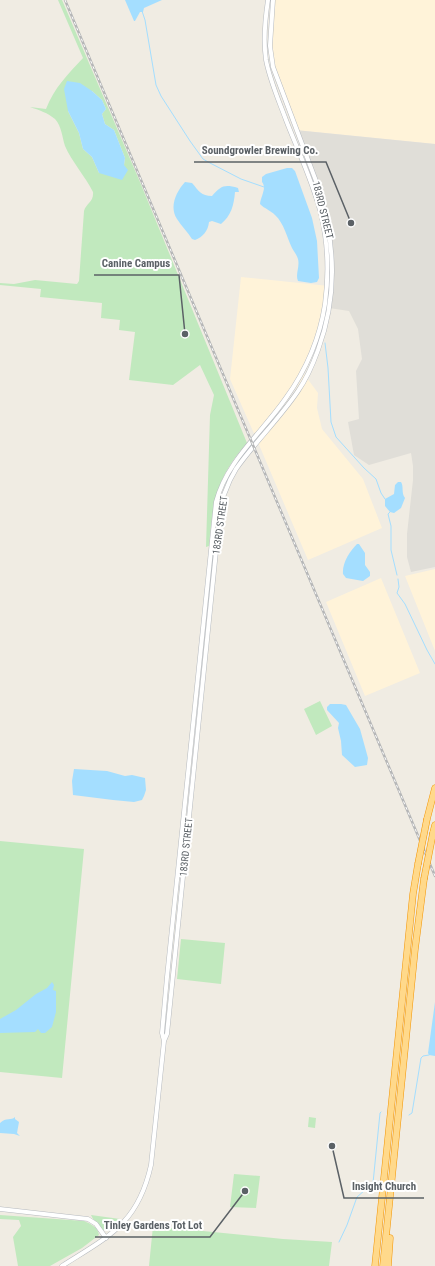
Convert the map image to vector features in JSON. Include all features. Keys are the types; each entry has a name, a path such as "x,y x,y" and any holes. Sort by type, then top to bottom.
{"highway":[{"path":"375,1266 413,894 427,819 435,788"},
{"path":"383,1266 390,1212 415,949 424,879 435,825"},
{"path":"388,1266 390,1212"},
{"path":"371,1266 377,1247"}],"street":[{"name":"183RD STREET","path":"164,1041 162,1033 166,982 216,502 221,487 238,456 286,398 301,374 311,353 320,327 326,287 327,261 321,214 275,89 266,60 264,38 268,0"},
{"name":"183RD STREET","path":"62,1266 106,1238 126,1220 136,1207 147,1183 151,1165 164,1041 167,1034 221,502 225,490 236,469 299,390 308,372 325,327 331,298 333,271 332,252 329,228 324,207 319,189 273,67 270,46 273,0"},
{"path":"0,1209 88,1219 96,1224 106,1238"}],"shaded area":[{"path":"272,0 435,0 435,144 295,130 272,69 268,42"},
{"path":"295,130 435,144 435,567 411,572 407,557 407,534 413,480 411,453 369,465 354,455 348,422 359,419 356,371 362,359 358,329 349,311 329,308 331,248 319,194"},
{"path":"241,277 329,286 329,298 324,322 316,346 305,370 286,403 256,438 230,379"},
{"path":"304,374 318,393 317,408 322,429 363,479 382,528 308,560 257,440 288,404"},
{"path":"435,569 435,651 405,576"},
{"path":"381,578 420,673 365,696 326,602"}],"green space":[{"path":"58,0 62,0 140,182 247,443 222,479 212,516 209,546 206,547 210,415 214,395 200,365 173,385 129,380 135,332 119,330 120,320 101,318 102,303 40,297 41,289 0,285 0,283 14,284 35,280 77,284 79,281 84,211 92,198 93,192 68,152 55,119 30,107 46,109 57,88 83,58","holes":["92,91 102,100 106,109 102,114 105,124 114,130 125,158 124,165 99,173 92,157 83,149 79,133 68,111"]},
{"path":"320,701 332,726 316,735 304,709"},
{"path":"0,841 84,849 62,1078 0,1072"},
{"path":"181,939 225,943 221,984 177,979"},
{"path":"309,1117 316,1118 315,1128 308,1127"},
{"path":"234,1174 260,1176 256,1208 230,1207"},
{"path":"0,1215 84,1221 96,1228 99,1235 82,1248 50,1266 18,1266 13,1237 21,1226 19,1220 0,1219"},
{"path":"91,1215 120,1219 108,1230 103,1230"},
{"path":"153,1226 283,1239 332,1242 329,1266 149,1266"}],"water":[{"path":"125,0 162,0 144,8 143,12 140,12 134,21"},
{"path":"67,81 80,83 102,100 106,109 102,114 105,124 114,130 125,158 124,165 128,170 122,180 99,173 92,157 83,149 79,133 68,111 64,89"},
{"path":"292,168 295,171 312,218 317,241 319,278 317,282 311,283 298,281 298,259 283,226 275,215 260,204 264,189 262,177 266,174"},
{"path":"185,182 192,183 200,192 208,196 212,196 220,188 226,186 238,188 239,192 235,192 231,210 224,221 221,224 212,221 209,222 205,233 195,240 192,239 179,222 174,210 176,195"},
{"path":"398,482 401,482 402,484 405,498 401,508 394,513 390,512 385,506 385,499 394,494 395,485"},
{"path":"357,544 359,544 365,553 365,565 370,572 370,576 363,581 346,578 343,574 347,558"},
{"path":"330,704 346,705 360,729 368,758 367,765 355,767 342,755 338,728 339,723 327,710 327,707"},
{"path":"74,769 107,771 125,776 132,775 145,778 146,790 144,796 142,800 134,802 73,795 72,781"},
{"path":"52,982 54,985 53,990 56,991 56,1012 52,1027 45,1033 41,1033 38,1029 35,1032 0,1033 0,1019 16,1010 36,994 47,988"},
{"path":"435,1002 435,1056 429,1055 428,1053"},
{"path":"15,1117 15,1119 19,1122 17,1133 20,1136 0,1133 0,1123 4,1120"}],"waterway":[{"path":"142,11 145,20 156,85 161,96 190,141 203,159 241,179 264,187"},
{"path":"325,343 331,422 336,437 376,479 385,499"},
{"path":"390,512 388,514 391,526 391,550 397,575"},
{"path":"398,579 399,587 397,593 405,604 435,664"},
{"path":"409,1115 412,1113 421,1058 429,1055"},
{"path":"339,1242 357,1197 373,1183 381,1112"}],"railway":[{"path":"65,0 435,876"}],"place":[{"name":"Soundgrowler Brewing Co.","path":"351,223"},
{"name":"Canine Campus","path":"185,334"},
{"name":"Insight Church","path":"332,1146"},
{"name":"Tinley Gardens Tot Lot","path":"245,1191"}]}
